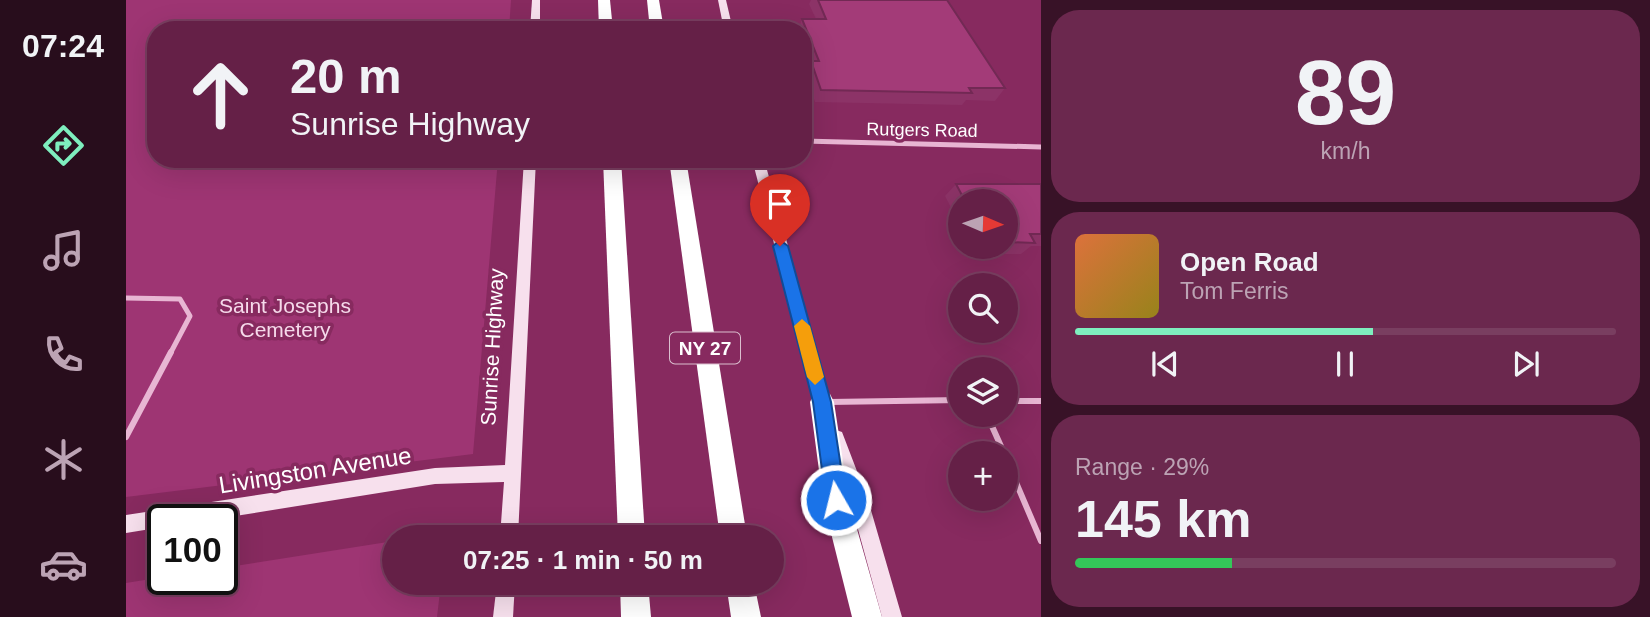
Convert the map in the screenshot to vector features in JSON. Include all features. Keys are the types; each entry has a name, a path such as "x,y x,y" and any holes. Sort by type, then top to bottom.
{"highway":[{"path":"604,0 605,21"},
{"path":"653,0 656,21"},
{"path":"612,168 631,525"},
{"name":"NY 27","path":"678,168 732,525"},
{"path":"822,402 836,500 867,617"},
{"path":"635,595 636,617"},
{"path":"742,595 746,617"}],"main road":[{"path":"535,21 536,0"},
{"path":"722,0 727,21"},
{"name":"Sunrise Highway","path":"510,525 530,168"},
{"path":"760,168 822,402 859,500 892,617"},
{"name":"Livingston Avenue","path":"126,524 435,476 513,473"},
{"path":"503,617 505,595"}],"street":[{"name":"Rutgers Road","path":"812,141 1041,147"}],"lane":[{"path":"126,298 180,299 190,316 126,438"},
{"path":"822,402 948,400"},
{"path":"1018,401 1041,401"},
{"path":"1018,487 1041,541"}],"green space":[{"name":"Saint Josephs Cemetery","path":"126,0 511,0 510,21 147,21 147,168 497,168 473,454 126,497"},
{"path":"382,543 382,595 440,595 437,617 126,617 126,583 147,580 147,595 238,595 238,565"}],"building":[{"path":"818,0 947,0 1005,88 969,88 972,93 821,90 812,64 812,61 819,61 812,44 812,21 802,19 826,19"},
{"path":"956,184 1041,184 1041,234 1030,234 1035,243 1018,242 1018,189 959,189"}],"slow traffic":[{"path":"802,326 815,377"}],"route":[{"path":"780,246 822,402 836,500"}]}
